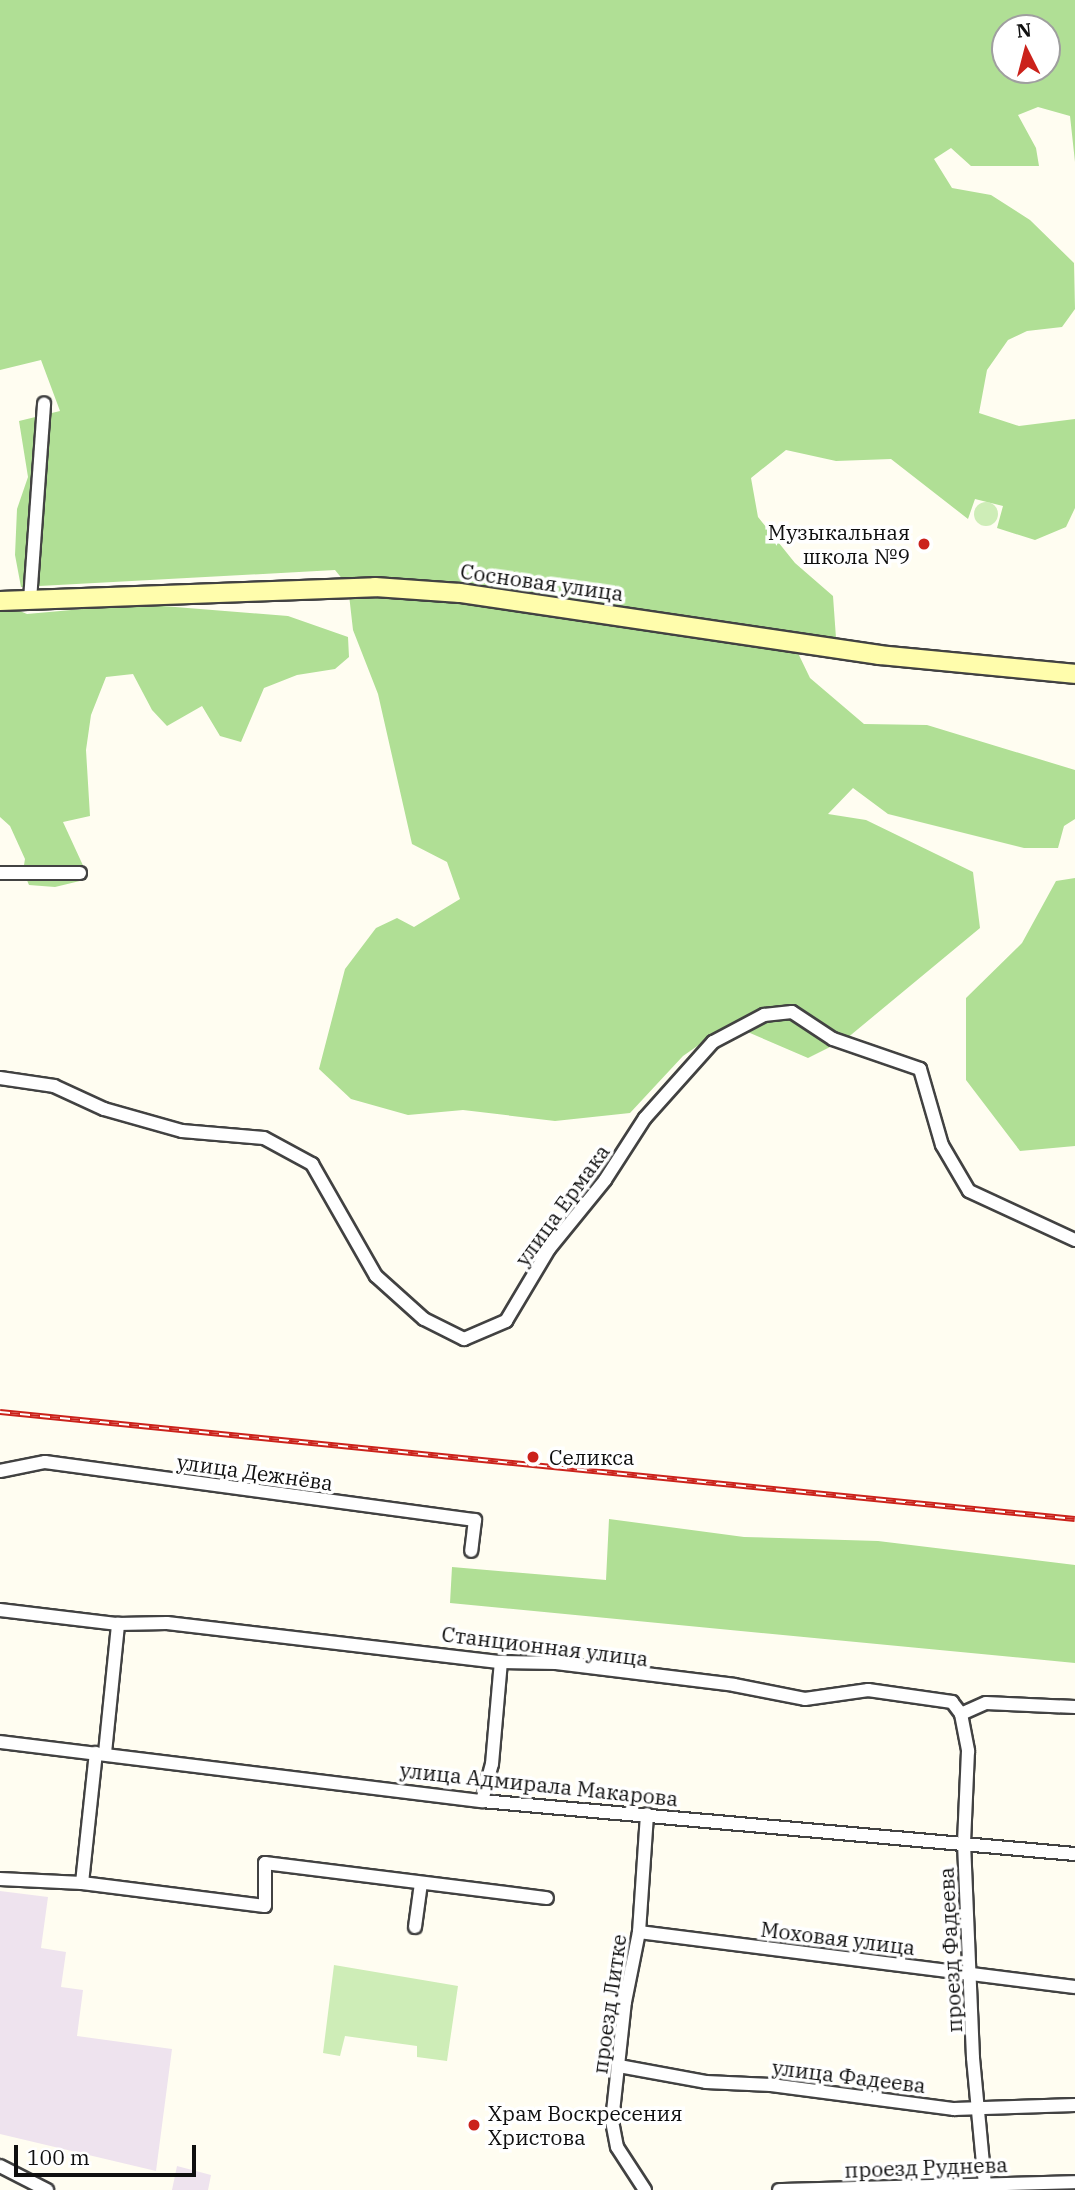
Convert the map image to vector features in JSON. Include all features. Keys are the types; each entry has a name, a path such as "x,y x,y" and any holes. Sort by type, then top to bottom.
{"street":[{"path":"30,600 44,403"},
{"name":"Сосновая улица","path":"0,601 375,587 460,593 879,655 1075,674"},
{"path":"0,873 80,873"},
{"name":"улица Ермака","path":"0,1077 54,1086 104,1109 182,1131 264,1138 312,1164 376,1276 424,1319 464,1339 506,1321 549,1249 605,1180 645,1118 713,1042 764,1015 792,1012 833,1039 920,1069 942,1145 969,1191 1075,1240"},
{"name":"улица Дежнёва","path":"0,1471 45,1462 475,1520 471,1551"},
{"name":"Станционная улица","path":"0,1610 118,1624 167,1623 501,1662 556,1663 734,1685 805,1699 855,1690 928,1697 952,1702 961,1714"},
{"path":"82,1883 118,1624"},
{"path":"482,1801 492,1764 501,1662"},
{"path":"961,1714 986,1703 1075,1707"},
{"name":"проезд Фадеева","path":"961,1714 968,1751 964,1843 977,2109 985,2184"},
{"name":"улица Адмирала Макарова","path":"0,1742 482,1801 1075,1854"},
{"name":"проезд Литке","path":"645,2190 617,2147 612,2120 639,1932 647,1814"},
{"path":"0,1878 82,1883 265,1906 265,1863 547,1898"},
{"path":"415,1927 421,1883"},
{"name":"Моховая улица","path":"639,1932 1075,1987"},
{"name":"улица Фадеева","path":"619,2066 706,2082 977,2109 1075,2105"},
{"path":"0,2166 47,2190"},
{"name":"проезд Руднева","path":"779,2190 1075,2182"}],"shaded area":[{"path":"0,1891 48,1897 41,1948 66,1952 61,1987 83,1990 77,2036 172,2049 156,2171 0,2134"},
{"path":"177,2166 211,2175 208,2190 172,2190"}],"green space":[{"path":"0,0 1075,0 1075,162 1070,116 1038,107 1018,115 1036,148 1039,166 971,166 951,148 934,159 952,188 991,195 1030,220 1074,263 1075,309 1062,327 1027,331 1008,340 987,370 979,413 1019,426 1075,419 1075,508 1066,527 1035,540 997,528 1003,506 975,499 968,519 891,459 836,461 786,450 751,478 758,517 795,563 833,596 836,638 797,651 810,678 864,724 927,725 1075,770 1075,819 1064,826 1058,848 1024,848 888,814 853,788 828,814 866,820 973,872 980,928 846,1039 808,1058 729,1024 683,1056 630,1113 555,1121 463,1110 408,1115 351,1099 319,1069 345,969 376,928 397,918 414,927 460,899 447,862 412,844 378,694 353,630 348,586 335,570 21,587 15,555 17,509 28,477 19,421 60,411 41,360 0,370"},
{"path":"986,502 995,505 998,514 995,523 986,526 977,523 974,514 977,505"},
{"path":"0,591 10,607 27,614 138,604 288,616 348,637 349,657 335,669 297,675 264,688 241,742 220,736 202,706 167,726 152,710 133,674 106,677 91,715 86,750 90,816 63,822 86,872 84,880 55,887 29,885 23,871 25,859 10,826 0,817"},
{"path":"1075,878 1075,1146 1020,1151 966,1080 966,998 1022,943 1056,881"},
{"path":"609,1519 744,1537 878,1541 1075,1565 1075,1663 450,1603 452,1567 606,1580"},
{"path":"334,1965 458,1986 447,2061 417,2057 417,2046 345,2036 340,2056 323,2053"}],"railway":[{"path":"0,1412 1075,1519"}],"place":[{"name":"Музыкальная школа №9","path":"924,544"},
{"name":"Селикса","path":"533,1457"},
{"name":"Храм Воскресения Христова","path":"474,2125"}]}
